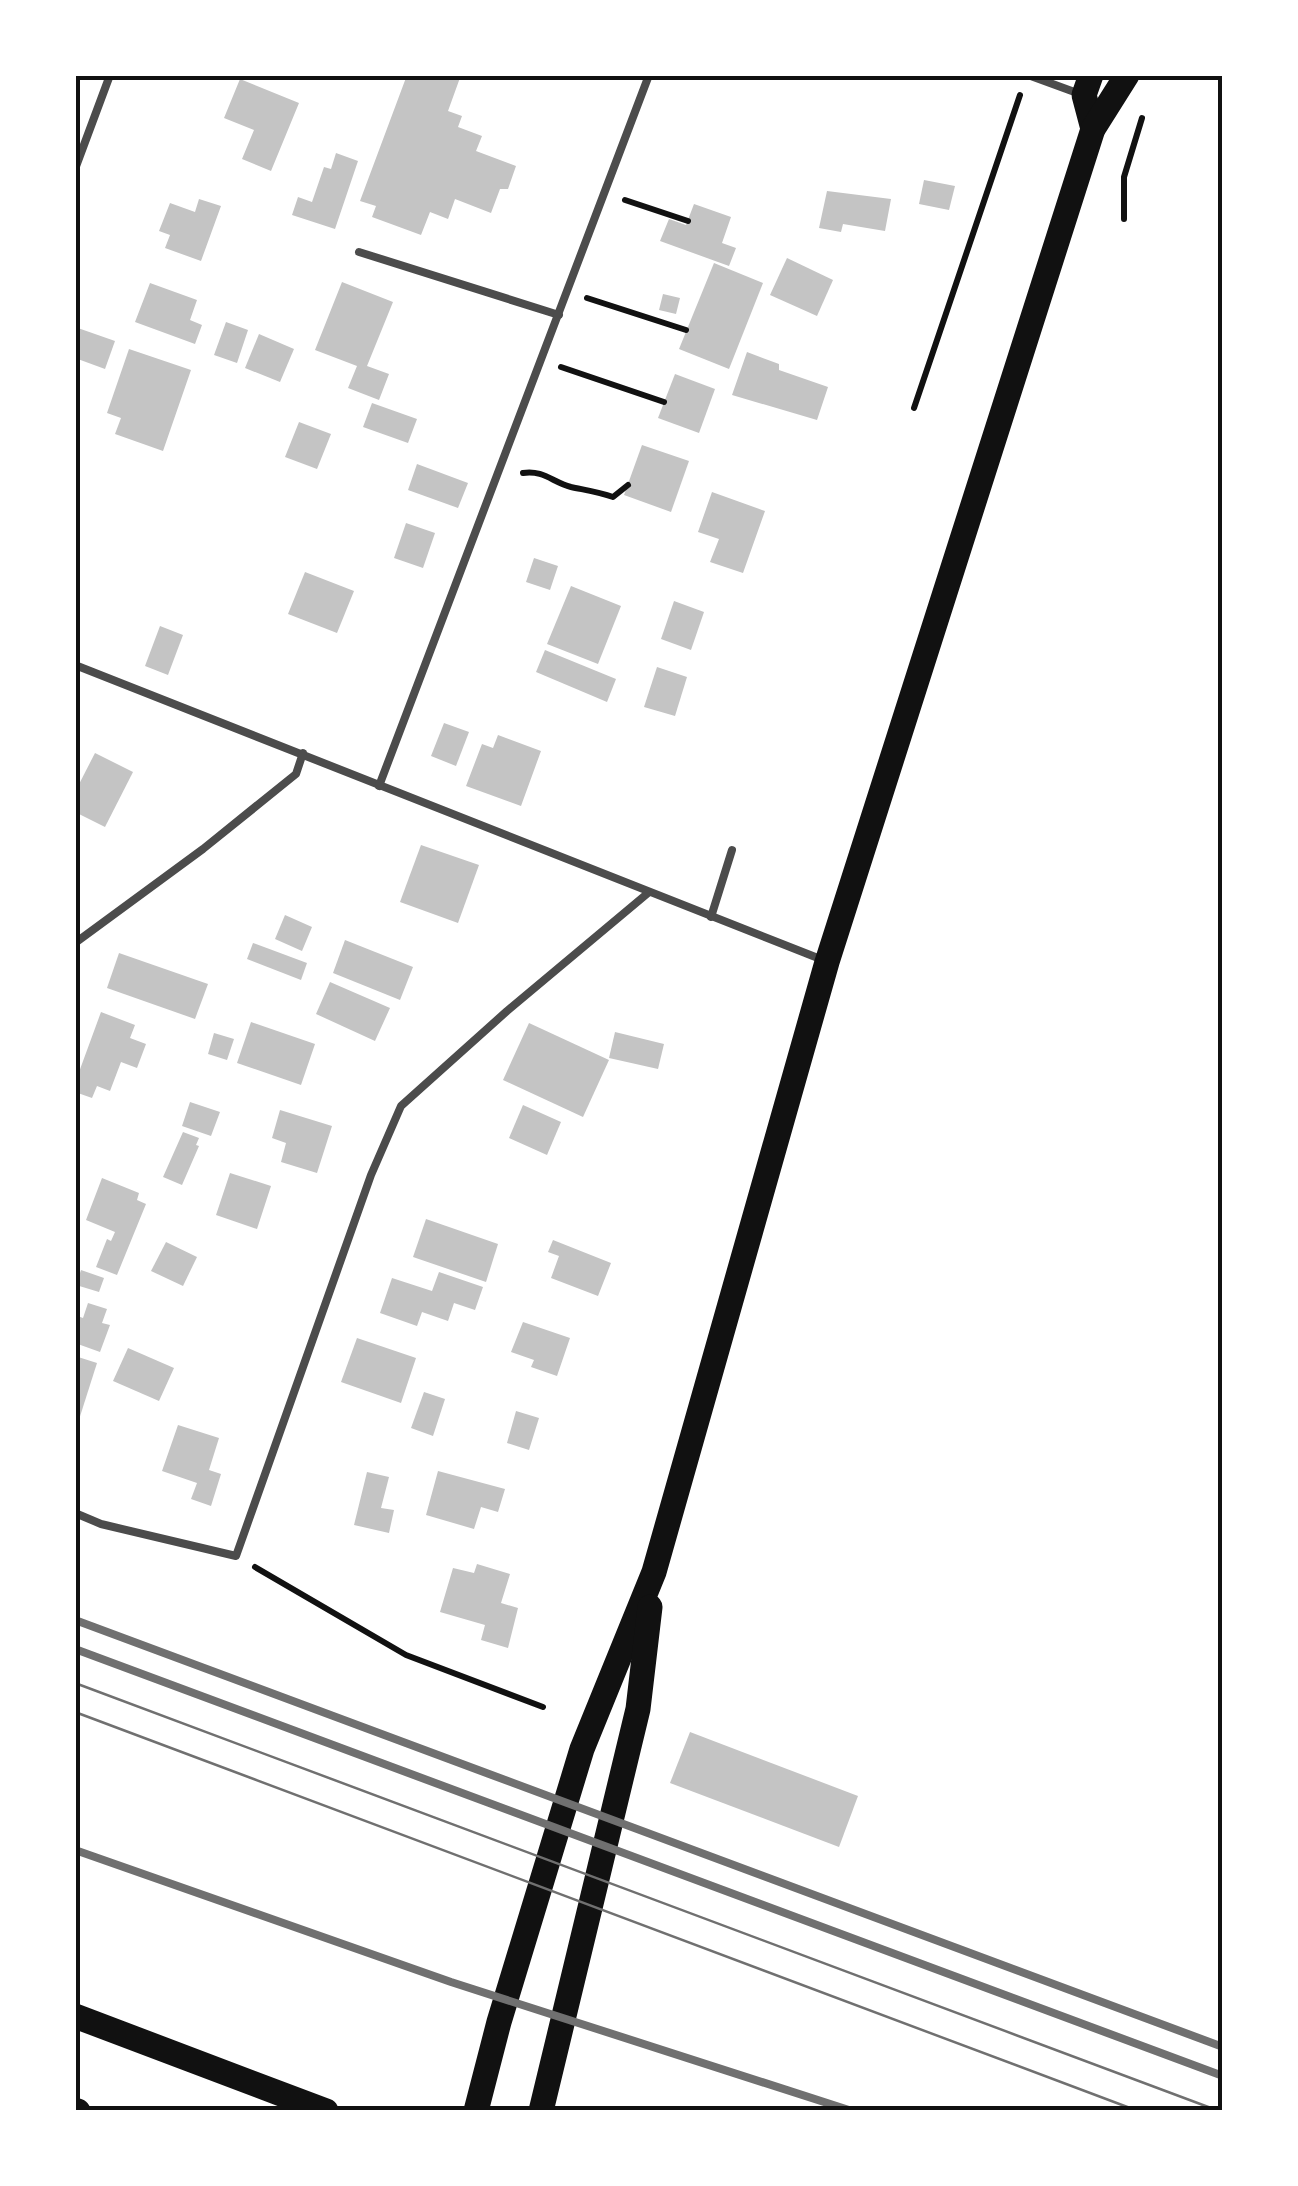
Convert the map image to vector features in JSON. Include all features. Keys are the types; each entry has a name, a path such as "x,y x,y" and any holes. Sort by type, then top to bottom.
{"main road":[{"path":"476,2111 582,1749 654,1572 827,962 1092,130 1128,75"},
{"path":"1088,85 1092,130"},
{"path":"541,2111 638,1709 654,1572"},
{"path":"75,2016 326,2111"}],"lane":[{"path":"75,170 110,75"},
{"path":"379,786 649,75"},
{"path":"1028,75 1088,85"},
{"path":"359,252 559,315"},
{"path":"75,664 827,962"},
{"path":"75,943 202,850 296,774 303,753"},
{"path":"712,917 732,850"},
{"path":"75,1512 101,1524 236,1556 371,1176 401,1106 648,893"}],"path":[{"path":"914,408 1021,94"},
{"path":"1124,218 1124,176 1143,114"},
{"path":"605,193 688,221"},
{"path":"567,294 686,330"},
{"path":"541,360 664,402"},
{"path":"498,470 511,475 537,471 572,488 584,487 613,496 628,485"},
{"path":"236,1556 406,1655 542,1706"}],"building":[{"path":"407,75 461,75 448,111 462,116 458,127 482,136 476,151 516,166 508,189 500,189 491,213 455,199 448,219 430,212 421,235 372,217 376,206 360,201"},
{"path":"240,79 299,103 271,171 242,159 254,130 224,118"},
{"path":"336,153 358,161 335,229 292,215 298,197 312,202 324,167 331,169"},
{"path":"924,180 955,186 949,210 919,204"},
{"path":"827,191 891,199 885,231 843,224 841,232 819,228"},
{"path":"199,199 221,206 201,261 165,248 170,235 159,231 170,203 195,212"},
{"path":"694,204 731,217 722,243 736,248 729,266 660,241 669,219 686,225"},
{"path":"787,258 833,280 817,316 770,295"},
{"path":"714,263 763,283 729,369 679,349"},
{"path":"342,282 393,302 367,366 389,374 379,400 348,388 357,366 315,350"},
{"path":"150,283 197,300 190,320 202,325 195,344 135,322"},
{"path":"663,294 680,298 676,314 659,310"},
{"path":"226,322 248,330 237,363 214,355"},
{"path":"75,327 115,341 105,369 75,358"},
{"path":"259,334 294,349 280,382 245,368"},
{"path":"129,349 191,370 163,451 115,434 121,418 107,413"},
{"path":"747,352 779,364 779,370 828,387 817,420 732,395"},
{"path":"675,374 715,389 699,433 658,418"},
{"path":"372,403 417,419 408,443 363,427"},
{"path":"299,422 331,434 317,469 285,457"},
{"path":"642,445 689,461 671,512 624,495"},
{"path":"417,464 468,483 458,508 408,490"},
{"path":"712,492 765,511 743,573 710,562 719,539 698,532"},
{"path":"406,523 435,533 423,568 394,558"},
{"path":"534,558 558,566 550,590 526,582"},
{"path":"305,572 354,591 337,633 288,614"},
{"path":"571,586 621,606 598,664 547,644"},
{"path":"674,601 704,612 691,650 661,639"},
{"path":"160,626 183,635 168,675 145,666"},
{"path":"545,650 616,679 607,702 536,672"},
{"path":"657,667 687,677 675,716 644,707"},
{"path":"444,723 469,732 456,766 431,756"},
{"path":"498,735 541,751 521,806 466,786 482,744 493,748"},
{"path":"95,753 133,772 105,827 75,812 75,792"},
{"path":"421,845 479,865 458,923 400,902"},
{"path":"285,915 312,927 302,951 275,939"},
{"path":"345,940 413,967 400,1000 333,973"},
{"path":"253,943 307,963 301,980 247,959"},
{"path":"119,953 208,984 195,1019 107,988"},
{"path":"330,982 390,1008 375,1041 316,1014"},
{"path":"101,1012 135,1025 130,1038 146,1044 137,1068 121,1062 110,1091 97,1086 92,1098 75,1092 75,1083"},
{"path":"251,1022 315,1044 301,1085 237,1063"},
{"path":"529,1023 609,1060 583,1117 503,1080"},
{"path":"615,1032 664,1044 658,1069 609,1058"},
{"path":"214,1033 234,1039 227,1060 208,1054"},
{"path":"190,1102 220,1112 211,1136 182,1126"},
{"path":"523,1105 561,1122 547,1155 509,1138"},
{"path":"280,1110 332,1126 317,1173 281,1162 286,1143 272,1138"},
{"path":"183,1132 199,1138 199,1146 182,1185 163,1177"},
{"path":"230,1173 271,1186 257,1229 216,1215"},
{"path":"102,1178 139,1193 137,1200 146,1204 117,1275 96,1267 107,1239 111,1241 115,1232 86,1220"},
{"path":"426,1219 498,1244 486,1282 413,1257"},
{"path":"553,1240 611,1263 598,1296 551,1278 559,1256 548,1252"},
{"path":"166,1242 197,1257 183,1286 151,1271"},
{"path":"81,1270 104,1278 99,1292 76,1285"},
{"path":"439,1272 483,1287 475,1310 454,1303 448,1321 422,1312 417,1326 380,1313 392,1278 432,1291"},
{"path":"88,1303 107,1309 102,1323 110,1325 100,1352 75,1343 75,1315 83,1318"},
{"path":"523,1322 570,1338 557,1376 531,1367 534,1360 511,1352"},
{"path":"357,1338 416,1358 401,1403 341,1382"},
{"path":"128,1348 174,1368 159,1401 113,1381"},
{"path":"75,1356 97,1363 76,1429 75,1429"},
{"path":"424,1392 445,1399 433,1436 411,1428"},
{"path":"516,1411 539,1418 529,1450 507,1443"},
{"path":"178,1425 219,1438 209,1470 221,1474 211,1506 191,1499 197,1483 162,1471"},
{"path":"438,1471 505,1489 498,1512 481,1507 474,1529 426,1515"},
{"path":"367,1472 389,1477 381,1508 394,1510 389,1533 354,1525"},
{"path":"477,1564 510,1574 501,1603 518,1608 508,1648 481,1640 485,1625 440,1612 453,1568 474,1573"},
{"path":"690,1732 858,1796 839,1847 670,1783"}],"tram line":[{"path":"75,1683 1219,2111"},
{"path":"75,1712 1138,2111"}],"railway":[{"path":"75,1620 1223,2047"},
{"path":"75,1649 1223,2076"},
{"path":"75,1850 451,1982 852,2111"}]}
